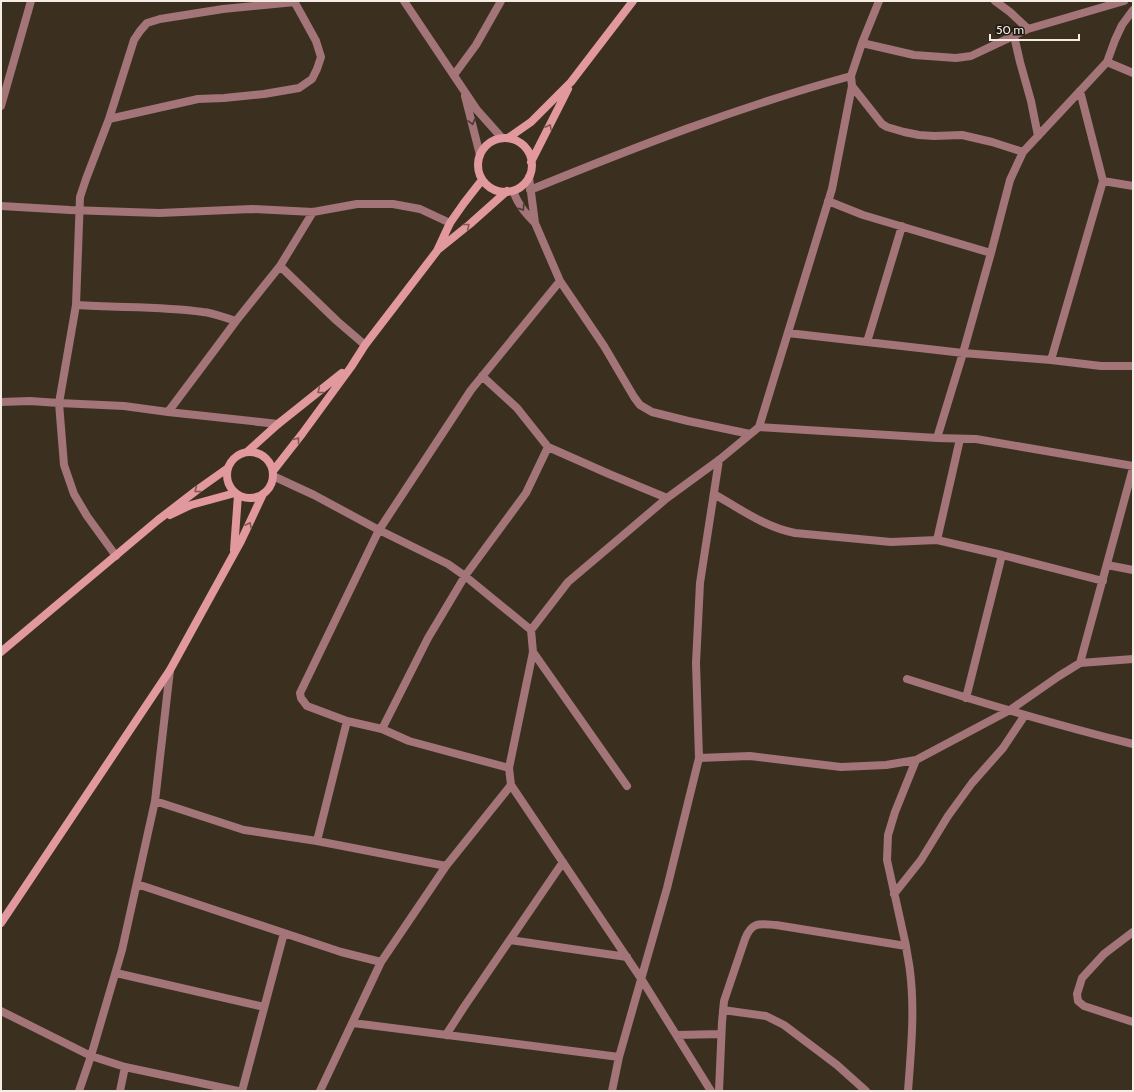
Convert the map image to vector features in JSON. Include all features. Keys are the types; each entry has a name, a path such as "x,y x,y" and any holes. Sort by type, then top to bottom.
{"main road":[{"path":"510,191 494,189 482,180 478,162 480,155 489,143 505,138 531,122 571,82 633,1"},
{"path":"437,251 510,191 524,184 531,170 532,162 571,82"},
{"path":"505,138 515,140 521,144 530,155 532,162"},
{"path":"1,923 170,670 233,555 263,494 271,485 273,473 351,367 365,345 437,251 450,223 482,180"},
{"path":"263,494 249,498 237,494 230,487 227,475 228,468 231,463 236,457 247,452 278,424 351,367"},
{"path":"247,452 256,453 265,457 269,462 273,473"},
{"path":"1,652 158,520 228,468"},
{"path":"158,520 191,505 237,494"},
{"path":"233,555 237,494"}],"street":[{"path":"1,106 31,1"},
{"path":"404,1 477,110 505,138"},
{"path":"454,75 476,45 501,1"},
{"path":"711,1091 627,957 511,785 508,768 533,652 531,630 568,582 667,498 719,460 759,427 832,189 852,86 851,76 862,43 879,1"},
{"path":"995,1 1010,12 1028,29"},
{"path":"1090,11 1092,1"},
{"path":"862,43 914,55 956,58 971,56 1028,29 1124,1"},
{"path":"109,119 198,99 252,96 299,88 312,79 317,69 321,57 316,41 294,2 223,9 160,19 147,24 134,40 109,119 80,198 76,305 59,403 64,465 74,494 87,516 116,556"},
{"path":"937,438 963,353 1010,180 1023,152 1107,62 1114,40 1122,25 1133,10"},
{"path":"1014,36 1031,101 1038,136"},
{"path":"1107,62 1133,73"},
{"path":"530,190 598,162 710,120 851,76"},
{"path":"852,86 882,124 887,127 919,135 962,135 992,142 1023,152"},
{"path":"463,89 480,155"},
{"path":"1051,360 1103,180 1080,91"},
{"path":"528,177 535,223 560,281 604,346 640,405 652,412 750,434"},
{"path":"1103,180 1133,186"},
{"path":"510,191 526,215 535,223"},
{"path":"828,201 864,215 991,253"},
{"path":"1,206 159,213 252,209 313,212 357,204 393,204 420,209 450,223"},
{"path":"168,412 236,321 280,266 313,212"},
{"path":"867,342 902,226"},
{"path":"280,266 365,345"},
{"path":"508,768 409,741 382,729 347,721 306,706 300,693 378,530 471,390 560,281"},
{"path":"76,305 175,309 204,312 236,321"},
{"path":"788,333 963,353 1051,360 1101,366 1133,366"},
{"path":"482,376 517,408 548,447 667,498"},
{"path":"1,402 30,401 124,406 278,424"},
{"path":"759,427 976,439 1133,467 1080,663"},
{"path":"937,540 960,439"},
{"path":"382,729 428,638 465,576 526,493 548,447"},
{"path":"612,1091 619,1057 667,888 699,758 696,663 700,583 719,460"},
{"path":"273,473 378,530 448,564 531,630"},
{"path":"714,494 764,523 784,530 803,534 892,542 937,540 1103,581"},
{"path":"966,698 1002,555"},
{"path":"1107,565 1133,570"},
{"path":"533,652 627,786"},
{"path":"699,758 750,756 841,767 886,765 916,760 1010,710 1080,663 1133,659"},
{"path":"79,1091 116,973 155,801 170,670"},
{"path":"907,679 966,698 1080,731 1133,744"},
{"path":"894,894 921,860 948,816 972,783 1003,748 1025,715"},
{"path":"317,841 347,721"},
{"path":"908,1091 911,1060 912,1008 910,971 887,860 888,835 895,812 916,760"},
{"path":"320,1091 381,962 446,866 511,785"},
{"path":"155,801 244,830 317,841 446,866"},
{"path":"446,1035 563,862"},
{"path":"137,884 341,952 381,962"},
{"path":"719,1091 721,1034 724,1002 748,930 761,924 776,925 906,946"},
{"path":"1133,932 1104,954 1082,978 1077,994 1078,1001 1084,1006 1133,1022"},
{"path":"242,1091 284,933"},
{"path":"510,940 627,957"},
{"path":"116,973 264,1007"},
{"path":"723,1010 766,1016 784,1025 836,1065 866,1091"},
{"path":"1,1011 91,1056 125,1067 238,1091"},
{"path":"353,1023 619,1057"},
{"path":"677,1035 721,1034"},
{"path":"120,1091 125,1067"}]}
